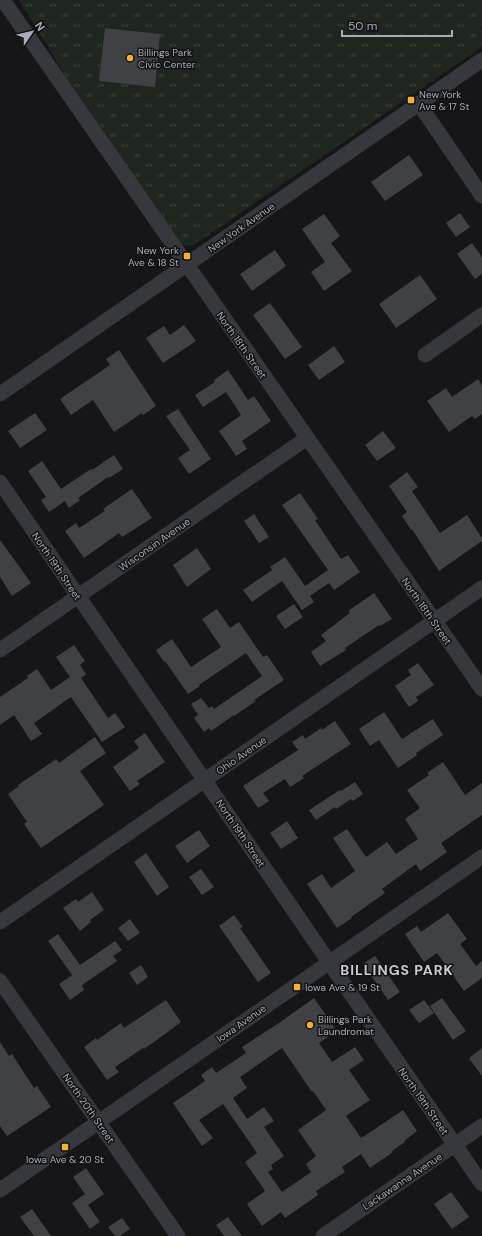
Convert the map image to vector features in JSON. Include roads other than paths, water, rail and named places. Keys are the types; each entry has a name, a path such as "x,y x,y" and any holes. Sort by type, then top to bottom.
{"street":[{"name":"North 18th Street","path":"3,0 482,689"},
{"name":"New York Avenue","path":"0,394 482,60"},
{"path":"419,104 482,196"},
{"path":"425,355 482,315"},
{"name":"Wisconsin Avenue","path":"0,650 307,438"},
{"name":"North 19th Street","path":"0,482 205,780 328,963 482,1184"},
{"name":"Ohio Avenue","path":"0,922 482,588"},
{"name":"Iowa Avenue","path":"0,1190 482,857"},
{"name":"North 20th Street","path":"0,981 178,1236"},
{"name":"Lackawanna Avenue","path":"323,1236 482,1126"}],"place":[{"name":"Billings Park Civic Center","path":"130,58"},
{"name":"New York Ave & 17 St","path":"411,100"},
{"name":"New York Ave & 18 St","path":"187,256"},
{"name":"Iowa Ave & 19 St","path":"297,987"},
{"name":"Billings Park Laundromat","path":"310,1025"},
{"name":"Iowa Ave & 20 St","path":"65,1147"}],"district":[{"name":"BILLINGS PARK","path":"397,970"}]}
